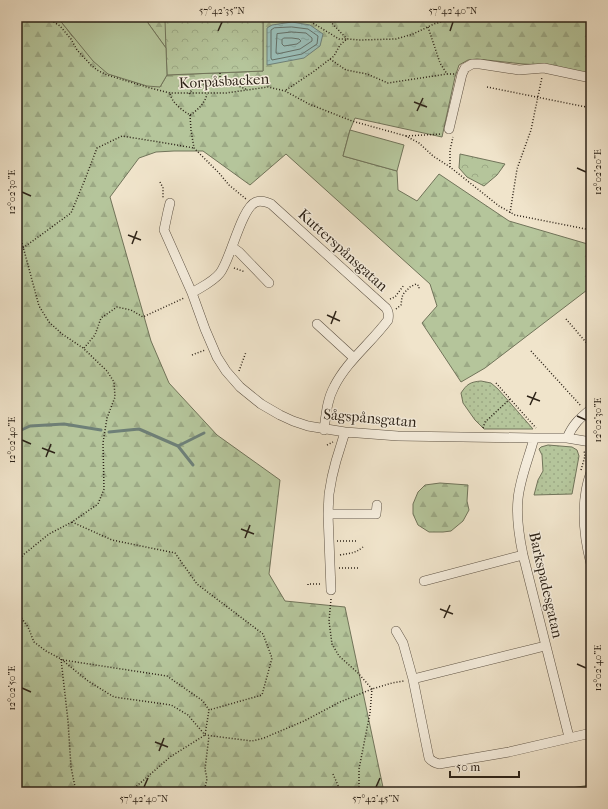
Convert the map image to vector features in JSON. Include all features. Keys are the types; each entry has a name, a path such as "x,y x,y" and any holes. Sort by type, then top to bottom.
{"street":[{"path":"451,131 462,74 465,68 472,64 519,70 544,68 591,78"},
{"name":"Kutterspånsgatan","path":"253,204 260,201 271,204 382,304 389,312 389,316"},
{"name":"Sågspånsgatan","path":"170,204 164,230 217,357 234,380 253,398 267,408 293,422 324,430 398,436 567,438 591,442"},
{"path":"192,294 217,276 225,264 246,213 253,204"},
{"path":"232,247 239,252 269,283"},
{"path":"324,430 328,405 334,387 354,358 384,326 389,316"},
{"path":"317,324 354,358"},
{"path":"567,438 577,421 589,411"},
{"path":"331,587 328,514 329,491 345,432"},
{"name":"Barkspadesgatan","path":"534,438 518,497 519,533 523,555 569,737"},
{"path":"591,472 585,496 584,511 587,547 591,564"},
{"path":"328,514 376,514 377,505"},
{"path":"424,581 523,555"},
{"path":"396,631 403,643 413,679 429,758 431,761 439,764 509,752 591,733"},
{"path":"413,679 546,646"}],"path":[{"name":"Korpåsbacken","path":"46,17 60,26 71,39 77,50 91,65 97,70 108,75 170,93 226,93 268,87 285,91 309,104 352,121 406,136 419,144 510,213 591,230"},
{"path":"303,17 339,39 359,40 396,39 414,34 434,24 456,17"},
{"path":"326,17 347,39"},
{"path":"428,27 440,63 447,74"},
{"name":"Korpåsbacken","path":"285,91 334,56 340,45 347,39"},
{"path":"330,59 346,70 367,74 388,83 447,74 462,74"},
{"path":"220,73 220,79"},
{"path":"510,213 517,169 531,130 542,77"},
{"path":"189,94 193,88 220,79 248,90"},
{"path":"487,87 591,108"},
{"path":"170,93 175,104 190,115"},
{"path":"190,115 200,108 207,94"},
{"path":"190,115 194,148"},
{"path":"406,136 451,131 450,167"},
{"path":"23,248 71,213 97,148 122,136 194,148 229,185 253,204"},
{"path":"17,229 39,306 49,322 62,334 84,348 107,371 114,382 116,397 107,418 103,443 104,489 98,504 72,522 49,534 23,555 17,568"},
{"path":"225,264 247,273"},
{"path":"389,316 401,304 403,295 410,287 416,284 419,286 419,289"},
{"path":"382,304 395,297 404,285"},
{"path":"84,348 95,334 101,318 117,307 131,310 143,317 192,294"},
{"path":"566,319 591,348"},
{"path":"192,355 213,347"},
{"path":"531,351 589,411"},
{"path":"234,380 246,352"},
{"path":"496,383 545,438"},
{"path":"481,437 483,424 510,399"},
{"path":"72,522 112,540 175,553 197,584 263,634 272,658 262,695 209,710"},
{"path":"329,540 357,541"},
{"path":"330,556 351,554 359,551 363,547"},
{"path":"330,569 359,568"},
{"path":"308,585 331,587 329,620 332,644 338,656 358,673 372,689 370,713 359,768 359,792"},
{"path":"17,607 20,616 28,628 34,642 61,660 88,681 114,697 171,705 188,715 205,735 209,736 252,741 264,738 304,721 340,702 372,689 413,679"},
{"path":"61,660 167,676 203,701 209,710 205,735 170,757 130,792"},
{"path":"61,660 68,721 71,767 76,792"},
{"path":"204,792 207,780 205,769 209,736"},
{"path":"334,774 341,792"}],"green space":[{"path":"17,17 58,17 72,36 160,87 167,75 263,71 263,20 166,21 166,48 148,23 146,17 591,17 591,74 542,65 477,59 468,60 459,65 442,137 355,118 350,130 343,156 397,171 398,190 417,201 439,174 509,221 591,245 591,287 485,368 461,382 422,323 437,306 430,284 286,154 250,185 203,151 156,152 139,158 110,197 151,341 169,383 217,435 280,480 269,574 285,601 345,607 384,792 258,792 227,789 224,792 17,792"},
{"path":"58,17 146,17 148,23 166,48 167,75 160,87 147,86 108,74 93,61"},
{"path":"263,19 263,71 167,75 165,21"},
{"path":"350,130 404,145 397,171 343,156"},
{"path":"460,154 505,164 497,175 484,186 467,177 459,168"},
{"path":"481,381 491,383 498,389 533,429 484,429 475,420 463,403 461,393 469,384"},
{"path":"548,445 572,447 577,450 579,456 572,494 534,495 538,480 543,471 542,455 539,449"},
{"path":"440,483 468,485 467,501 469,510 463,521 451,531 429,532 418,525 413,514 413,504 418,492 425,485"},
{"path":"591,785 591,792 543,792"}],"water":[{"path":"292,22 310,25 323,34 320,46 304,58 267,65 267,28 272,25"}],"waterway":[{"path":"17,432 30,426 64,424 101,430"},
{"path":"109,432 139,429 178,446 193,465"},
{"path":"178,446 204,433"}]}
